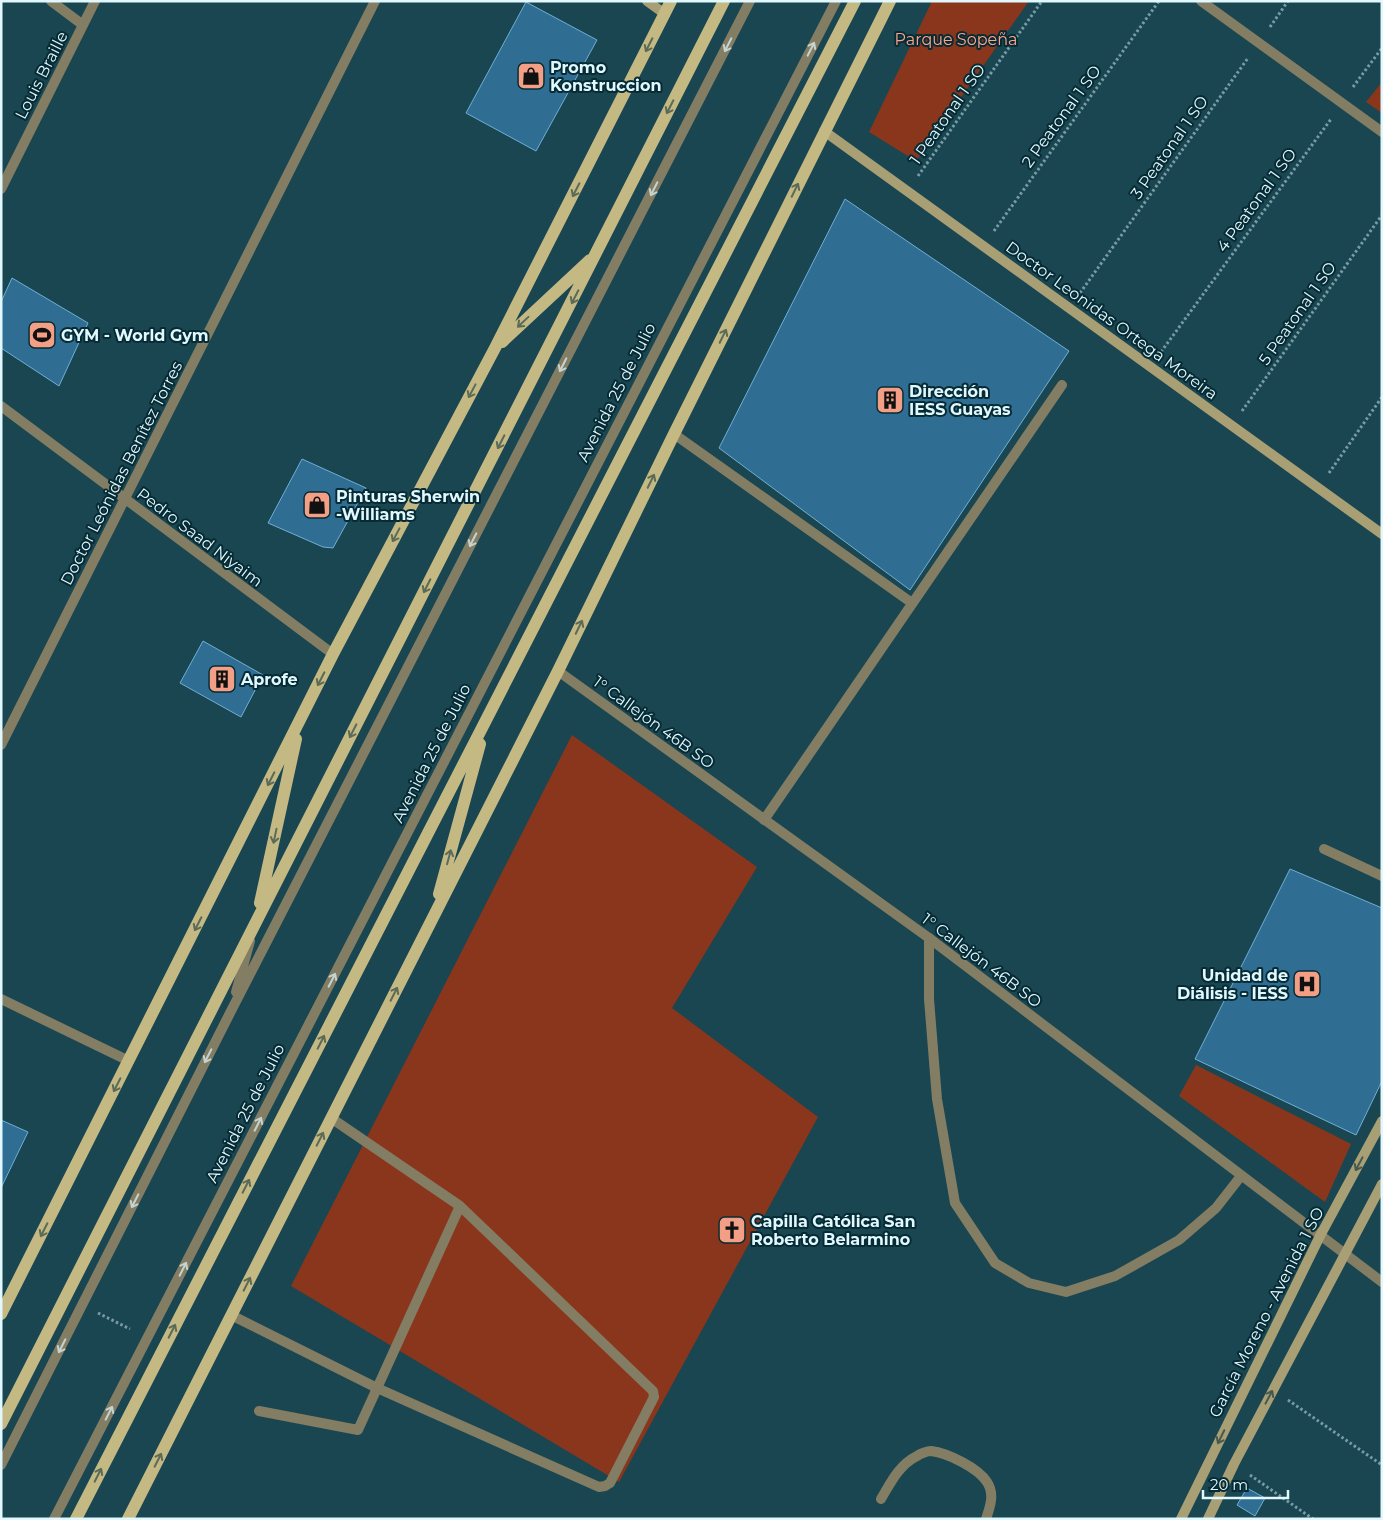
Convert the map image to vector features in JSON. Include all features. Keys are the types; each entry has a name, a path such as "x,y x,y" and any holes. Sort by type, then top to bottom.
{"main road":[{"path":"1,1314 333,654 495,348 671,1"},
{"path":"1,1424 724,1"},
{"name":"Avenida 25 de Julio","path":"76,1519 855,1"},
{"path":"128,1519 558,671 890,1"},
{"path":"495,348 597,254"},
{"path":"431,920 487,719"},
{"path":"256,920 300,720"}],"street":[{"path":"51,1 83,25"},
{"name":"Louis Braille","path":"1,188 95,1"},
{"name":"Doctor Leónidas Benítez Torres","path":"1,745 375,1"},
{"path":"646,1 665,14"},
{"path":"1,1465 230,1013 750,1"},
{"name":"Avenida 25 de Julio","path":"54,1519 836,1"},
{"path":"1201,1 1382,132"},
{"name":"Doctor Leonidas Ortega Moreira","path":"824,131 1382,534"},
{"path":"764,820 1062,385"},
{"name":"Pedro Saad Niyaim","path":"1,406 333,654"},
{"path":"674,434 912,603"},
{"name":"1° Callejón 46B SO","path":"558,671 929,938 1382,1282"},
{"path":"1324,849 1382,876"},
{"path":"230,1013 256,920"},
{"path":"929,938 929,999 937,1099 955,1203 995,1263 1029,1283 1066,1292 1114,1276 1179,1240 1216,1208 1241,1176"},
{"path":"1,999 129,1061"},
{"path":"231,1315 377,1388 599,1487 610,1483 654,1397 653,1391 460,1206 331,1118"},
{"name":"García Moreno - Avenida 1 SO","path":"1181,1519 1320,1236 1382,1121"},
{"path":"1208,1519 1234,1464 1382,1184"},
{"path":"259,1411 358,1430 460,1206"},
{"path":"881,1499 900,1468 917,1455 930,1451 952,1458 973,1468 988,1483 992,1500 986,1519"}],"path":[{"name":"1 Peatonal 1 SO","path":"908,191 1042,1"},
{"name":"2 Peatonal 1 SO","path":"983,246 1159,1"},
{"name":"3 Peatonal 1 SO","path":"1069,308 1288,1"},
{"name":"4 Peatonal 1 SO","path":"1150,367 1382,48"},
{"name":"5 Peatonal 1 SO","path":"1232,426 1382,215"},
{"path":"1318,488 1382,397"},
{"path":"83,1305 148,1338"},
{"path":"1274,1389 1382,1466"},
{"path":"1234,1464 1313,1519"}],"green space":[{"name":"Parque Sopeña","path":"932,1 1029,1 916,161 869,132"},
{"path":"1382,82 1382,113 1366,102"},
{"path":"572,735 757,867 672,1008 818,1117 619,1482 291,1286"},
{"path":"1196,1065 1351,1144 1325,1202 1179,1096"}],"building":[{"name":"Promo Konstruccion","path":"526,2 597,40 536,151 466,113"},
{"name":"Dirección IESS Guayas","path":"845,199 1069,351 910,590 719,448"},
{"name":"GYM - World Gym","path":"12,278 88,323 59,386 1,348 1,302"},
{"name":"Pinturas Sherwin -Williams","path":"302,459 366,488 333,548 323,547 268,523"},
{"name":"Aprofe","path":"203,641 263,675 241,717 180,683"},
{"name":"Unidad de Diálisis - IESS","path":"1290,869 1382,908 1382,1081 1356,1135 1195,1059"},
{"path":"1,1120 28,1132 1,1188"},
{"path":"1247,1488 1265,1498 1255,1516 1237,1505"}],"place":[{"name":"Promo Konstruccion","path":"531,76"},
{"name":"GYM - World Gym","path":"42,335"},
{"name":"Dirección IESS Guayas","path":"890,400"},
{"name":"Pinturas Sherwin -Williams","path":"317,505"},
{"name":"Aprofe","path":"222,679"},
{"name":"Unidad de Diálisis - IESS","path":"1307,984"},
{"name":"Capilla Católica San Roberto Belarmino","path":"732,1230"}]}
